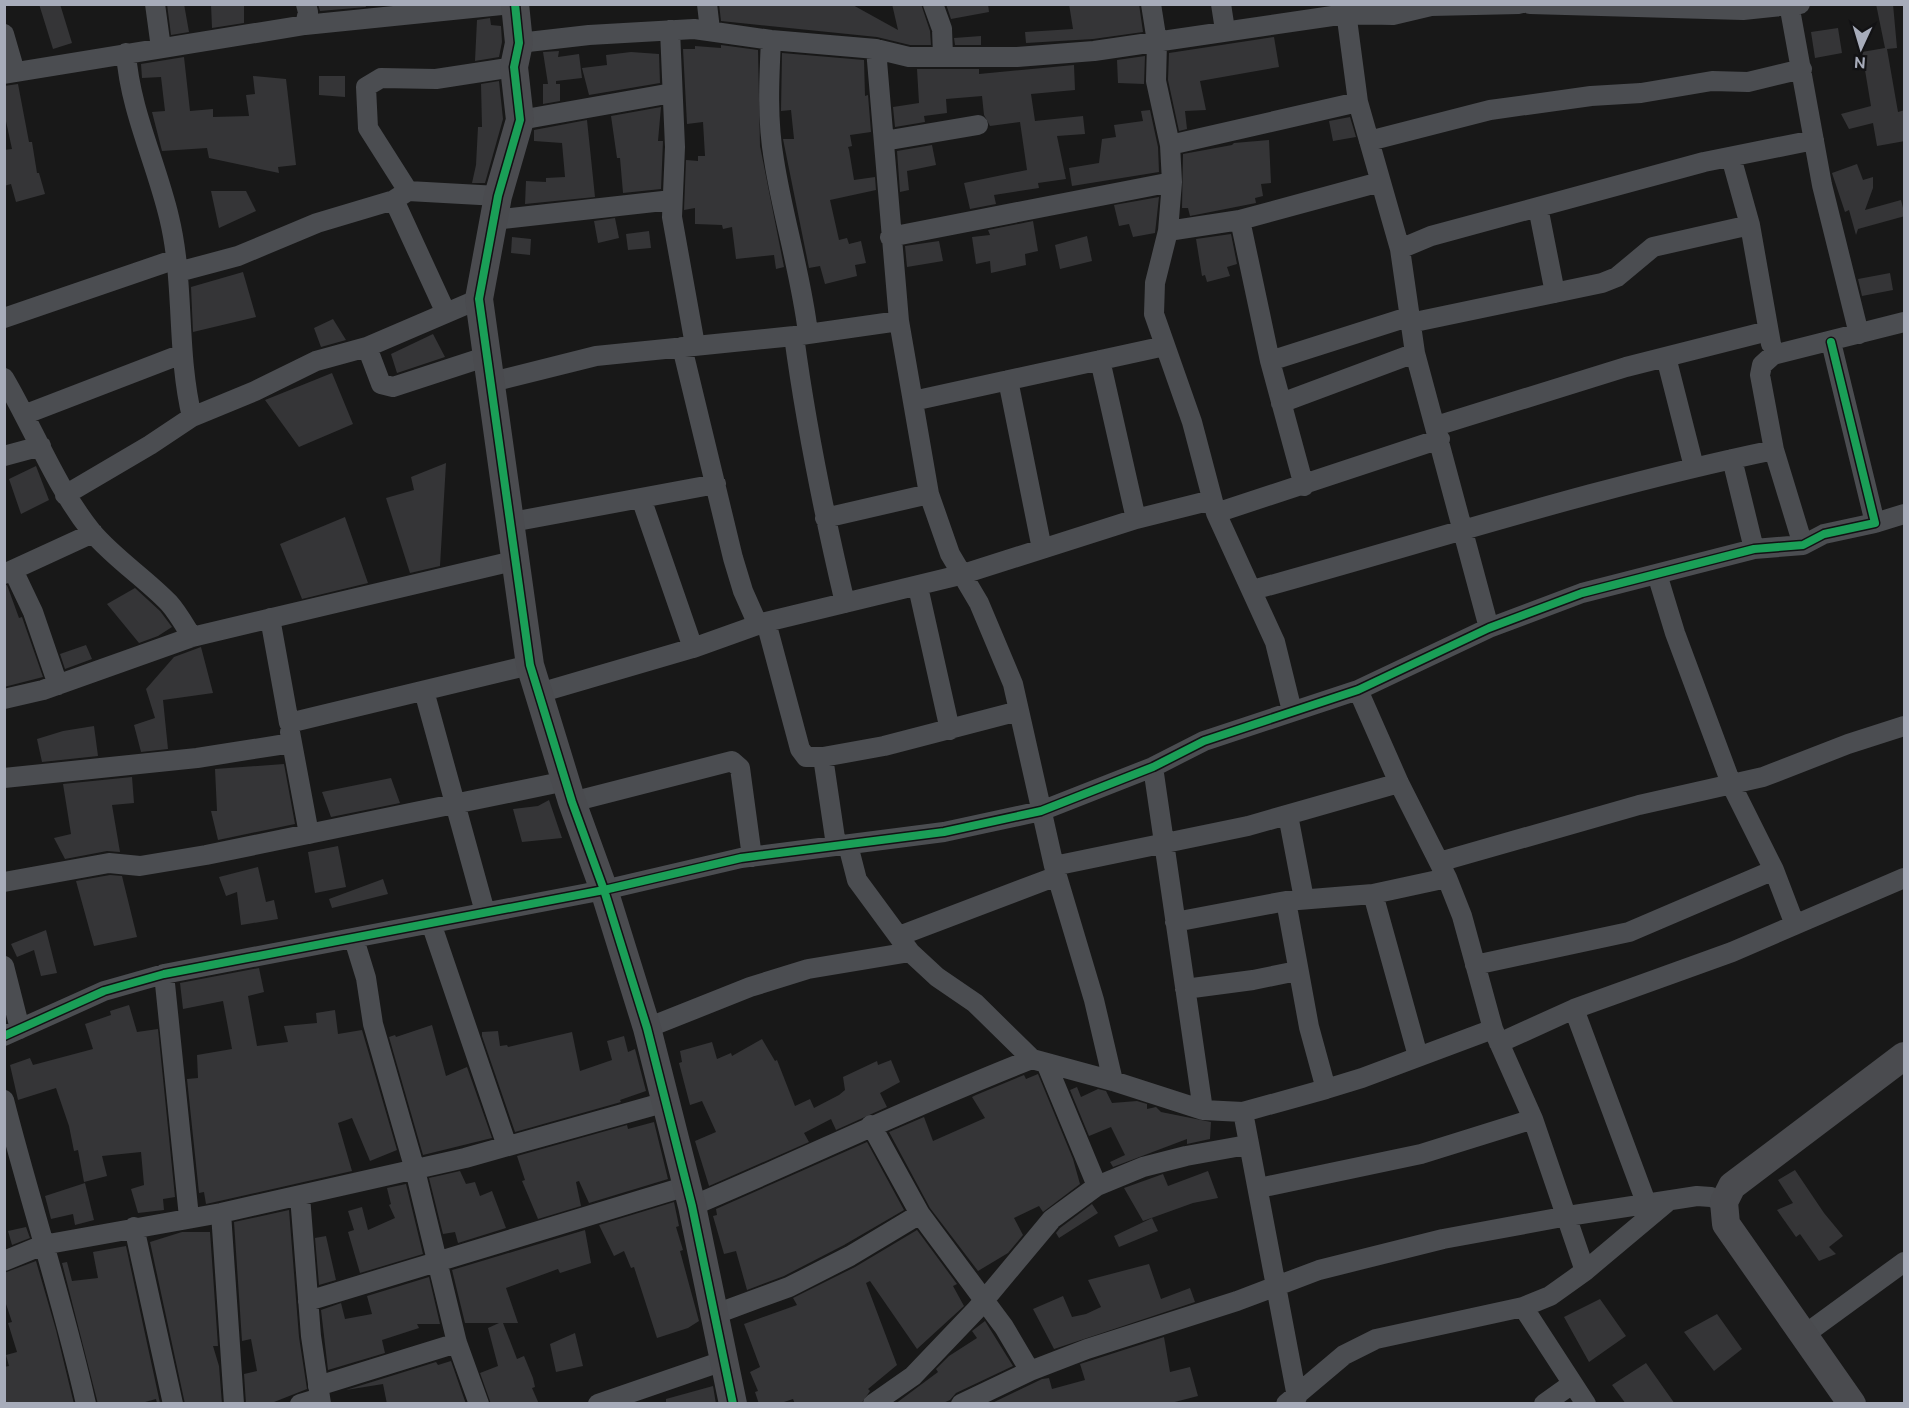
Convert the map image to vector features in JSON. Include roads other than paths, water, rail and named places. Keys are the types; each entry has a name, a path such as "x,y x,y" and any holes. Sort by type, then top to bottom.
{"street":[{"path":"155,4 161,48"},
{"path":"305,26 308,12 306,4"},
{"path":"4,34 10,73 305,26 514,4 520,120 496,208 479,300 518,560 530,665 569,792 604,890 647,1028 689,1196 733,1404"},
{"path":"707,4 710,30"},
{"path":"933,4 942,29 944,55"},
{"path":"1151,4 1156,42 1156,81 1170,145 1172,182 1168,231 1159,261 1154,293 1154,314 1192,422 1214,506 1275,642 1292,711"},
{"path":"1221,4 1225,30"},
{"path":"446,313 401,195 368,128 366,87 381,78 436,79 589,35 710,30 771,40 876,49 909,57 944,55 1017,57 1156,42 1346,9 1393,15 1431,5 1519,4"},
{"path":"1530,4 1690,9 1793,5 1822,185 1859,334"},
{"path":"1346,9 1358,102 1400,249 1415,353 1438,432 1460,529 1489,628"},
{"path":"670,30 675,147 672,200 676,243 685,277 688,346 716,484 743,591 762,624 800,749 806,757 823,757 884,746 1019,711"},
{"path":"771,40 769,126 774,161 804,295 801,334 804,405 825,518 845,603"},
{"path":"876,49 890,237 899,321 929,494 941,534 960,575 979,603 1013,684 1055,871 1094,1000 1113,1081"},
{"path":"126,53 127,72 146,147 169,217 177,266 185,387 192,417"},
{"path":"1369,141 1490,110 1591,96 1641,93 1712,81 1748,82 1802,69"},
{"path":"520,120 672,93"},
{"path":"1170,145 1358,102"},
{"path":"884,141 978,125"},
{"path":"1400,249 1431,236 1538,207 1731,157 1814,140"},
{"path":"1731,157 1750,225 1773,356"},
{"path":"890,237 1172,182"},
{"path":"1168,231 1240,220 1380,182"},
{"path":"4,318 177,266 238,256 317,223 401,195 496,208 672,200"},
{"path":"1538,207 1555,293"},
{"path":"1240,220 1270,361 1304,486"},
{"path":"1270,361 1409,320 1555,293 1617,277 1653,247 1750,225"},
{"path":"65,495 150,445 192,417 255,392 316,361 367,347 479,300"},
{"path":"367,347 381,384 393,387 490,369 899,321"},
{"path":"1803,545 1774,450 1760,375 1762,364 1773,356 1905,322"},
{"path":"539,693 693,648 762,624 960,575 1136,519 1214,506 1304,486 1505,403 1666,357 1768,331"},
{"path":"1831,342 1875,523"},
{"path":"913,401 1165,346"},
{"path":"1281,403 1415,353"},
{"path":"26,414 182,354"},
{"path":"1666,357 1694,467"},
{"path":"1100,360 1136,519"},
{"path":"4,378 26,414 65,495 93,533 136,576 170,604 192,637"},
{"path":"1008,380 1042,549"},
{"path":"4,456 41,446"},
{"path":"1253,590 1378,556 1460,529 1598,490 1774,450"},
{"path":"1732,459 1754,549"},
{"path":"512,522 716,484"},
{"path":"825,518 929,494"},
{"path":"641,498 693,648"},
{"path":"4,966 12,1033 104,991 164,974 604,890 753,857 944,832 1041,811 1153,767 1204,741 1358,690 1489,628 1582,593 1754,549 1803,545 1824,534 1905,514"},
{"path":"58,685 33,612 9,572 93,533"},
{"path":"4,699 58,685 192,637 518,560"},
{"path":"1657,574 1674,633 1732,786 1773,870 1795,925"},
{"path":"918,587 950,730"},
{"path":"270,618 309,834"},
{"path":"289,723 530,665"},
{"path":"1358,690 1399,783 1443,870 1462,916 1496,1036 1533,1119 1585,1271"},
{"path":"424,691 485,912"},
{"path":"1175,921 1295,900 1373,894 1639,805 1699,790 1732,786 1763,777 1848,744 1905,726"},
{"path":"4,778 87,771 292,743"},
{"path":"823,757 842,845 857,880 904,944 937,977 975,1003 1039,1061 1097,1186"},
{"path":"4,882 109,863 140,866 455,804 569,792 732,761 740,768 753,857"},
{"path":"1153,767 1203,1110"},
{"path":"647,1028 750,987 904,944 1055,871 1288,815 1399,783"},
{"path":"1288,815 1295,900 1297,971 1326,1089"},
{"path":"1475,965 1629,932 1773,870"},
{"path":"308,1301 689,1196 808,1157 871,1125 1039,1061 1113,1081 1203,1110 1243,1112 1362,1078 1418,1056 1496,1036 1657,981 1905,878"},
{"path":"1373,894 1418,1056"},
{"path":"431,923 507,1146"},
{"path":"354,939 366,978 373,1024 415,1170 457,1343 479,1404"},
{"path":"1185,989 1253,980 1297,971"},
{"path":"164,974 189,1217"},
{"path":"1574,1009 1657,1204"},
{"path":"1852,1404 1726,1224 1724,1202 1732,1186 1905,1056"},
{"path":"4,1100 43,1245 68,1324 86,1404"},
{"path":"4,1261 43,1245 221,1213 415,1170 666,1102"},
{"path":"1243,1112 1247,1145 1259,1188 1277,1286 1292,1400"},
{"path":"1259,1188 1421,1154 1533,1119"},
{"path":"871,1125 920,1214 1004,1327 1030,1371"},
{"path":"873,1404 913,1376 984,1301 1052,1219 1097,1186 1143,1167 1247,1145"},
{"path":"300,1196 308,1301 320,1396"},
{"path":"961,1404 1030,1371 1087,1349 1216,1308 1320,1270 1443,1239 1568,1216 1697,1196 1711,1197 1724,1202"},
{"path":"1292,1400 1344,1355 1376,1339 1523,1307 1550,1296 1585,1271 1657,1204"},
{"path":"221,1213 234,1404"},
{"path":"713,1315 789,1287 850,1256 920,1214"},
{"path":"134,1227 172,1404"},
{"path":"1804,1335 1905,1262"},
{"path":"1523,1307 1586,1404"},
{"path":"300,1404 457,1343"},
{"path":"598,1404 723,1361"},
{"path":"1544,1404 1572,1384"}]}
